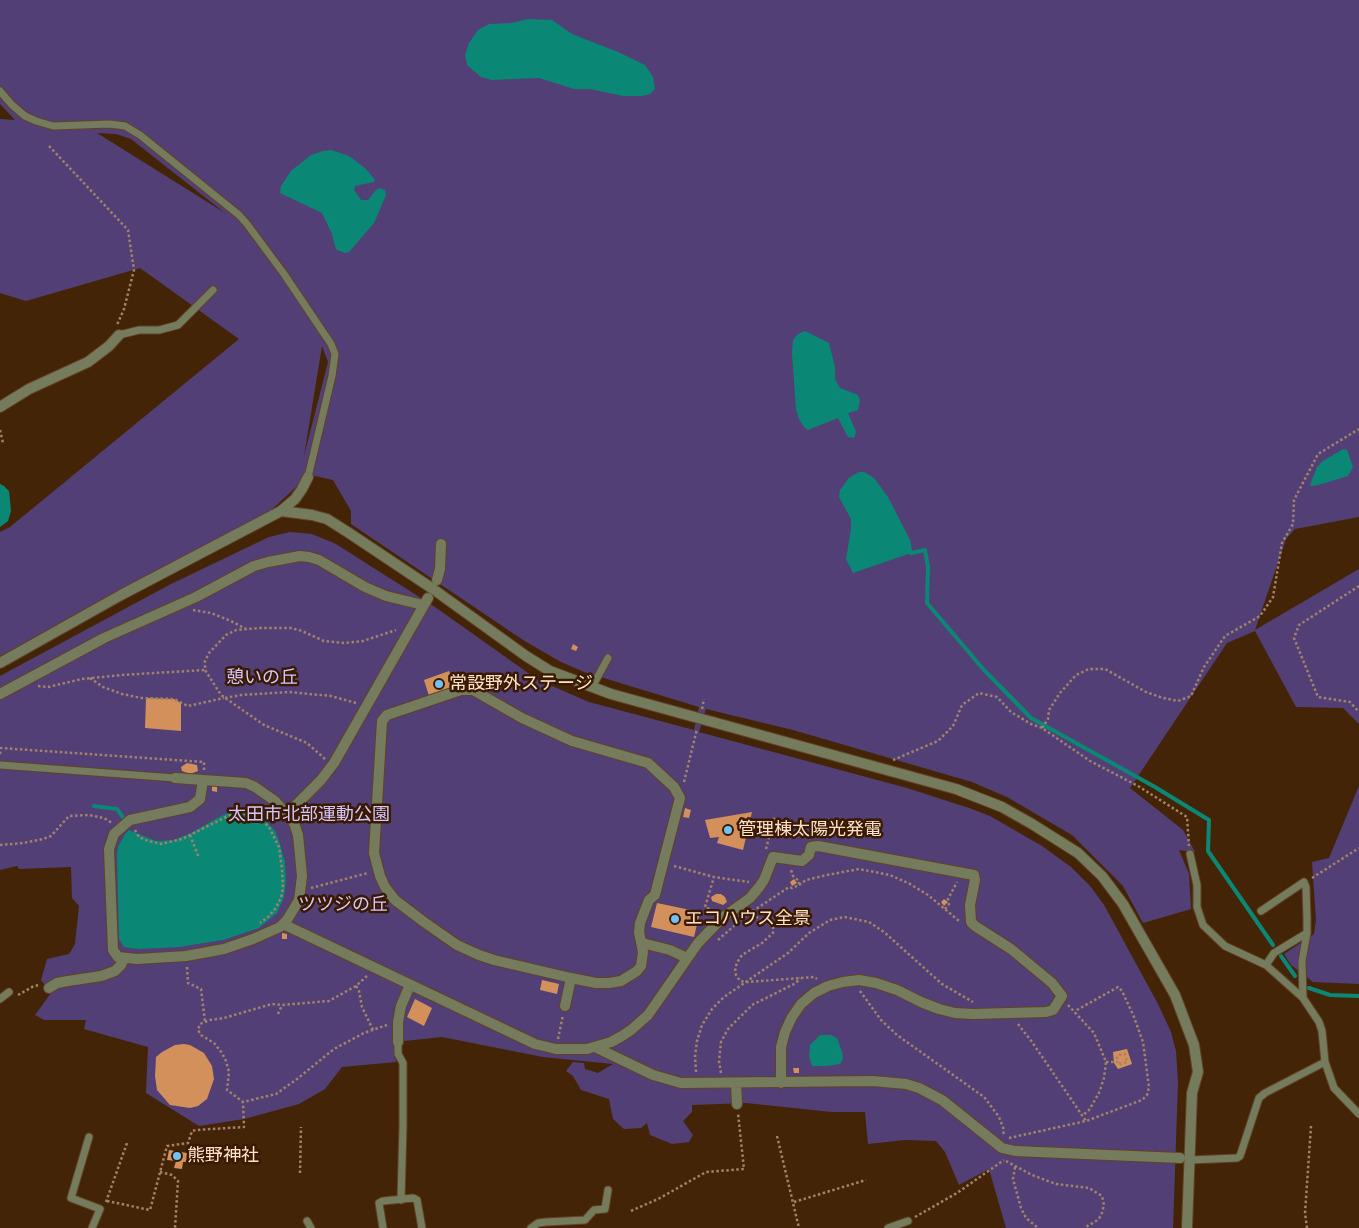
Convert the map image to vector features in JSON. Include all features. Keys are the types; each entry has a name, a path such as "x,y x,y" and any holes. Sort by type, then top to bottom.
{"street":[{"path":"0,407 29,389 88,362 109,346 119,335"},
{"path":"0,662 281,511 295,499 308,476"},
{"path":"281,511 327,519 433,589 526,656 550,670 592,687 700,719 956,789 1002,807 1078,853 1102,876 1123,904 1175,995 1185,1017 1195,1051 1198,1072 1192,1093 1185,1159 1188,1228"},
{"path":"437,580 440,570 441,544"},
{"path":"0,694 104,638 254,566 300,556 309,556 319,560 365,587 386,596 425,602 332,765 321,780 287,814"},
{"path":"461,690 473,690 522,718 559,736 648,763 674,787 680,798 663,863 655,895 648,900 640,923 639,932 644,952 641,966 638,971 621,981 596,983 571,978 494,960 457,945 395,900 385,887 378,870 374,853 382,720 387,715 461,690"},
{"path":"175,778 236,782 255,787 275,801 294,824 298,835 302,889 295,908 283,924 268,934 224,949 187,956 124,958 115,954 113,950 108,850 114,834 130,820 190,807 200,799 203,780"},
{"path":"283,924 535,1044 562,1050 587,1049 611,1042 638,1025 648,1015 698,943 722,918 750,898 760,886 773,858 802,861 806,859 811,847 814,846 974,875 970,905 971,922 1011,949 1052,983 1062,996 1053,1010 1011,1014 955,1013 921,1002 883,985 858,980 842,982 814,993 792,1017 781,1047 781,1083"},
{"path":"642,943 670,950 687,958"},
{"path":"49,988 63,982 108,974 115,971 121,965 124,958"},
{"path":"565,1006 571,978"},
{"path":"398,1042 398,1022 401,1006 410,985"},
{"path":"595,1047 667,1080 697,1084 873,1082 906,1084 919,1088 942,1100 1002,1148 1015,1151 1185,1159"},
{"path":"736,1084 737,1104"}],"lane":[{"path":"0,91 12,106 25,116 53,126 110,124 125,126 140,135 239,215 247,224 304,304 331,344 335,354 332,376 308,476"},
{"path":"119,335 139,330 160,330 178,325 213,290"},
{"path":"592,687 608,658"},
{"path":"0,765 175,778"},
{"path":"1190,854 1197,885 1197,907 1203,924 1225,946 1266,965 1303,998 1319,1022 1322,1031 1325,1062 1334,1088 1359,1114"},
{"path":"1261,911 1304,882 1306,887 1307,932 1302,961 1303,998"},
{"path":"1266,965 1274,953 1307,932"},
{"path":"398,1042 398,1054 403,1063 401,1200"},
{"path":"1185,1159 1237,1158 1241,1152 1259,1098 1265,1093 1325,1062"},
{"path":"88,1137 71,1198 100,1210 92,1228"},
{"path":"531,1228 538,1223 585,1220 594,1210 605,1209 608,1190"},
{"path":"383,1228 379,1203 413,1198 417,1200 422,1228"},
{"path":"307,1220 311,1228"},
{"path":"888,1228 908,1221"}],"path":[{"path":"49,146 128,230 134,270 124,309 116,328 119,335"},
{"path":"1042,728 1048,719 1049,710 1060,693 1076,675 1090,669 1105,669 1146,692 1163,698 1178,701 1191,696 1204,667 1226,636 1260,616 1273,597 1282,543 1293,524 1294,500 1318,454 1359,429"},
{"path":"0,430 3,443"},
{"path":"1359,586 1299,625 1294,638 1318,697 1350,702 1359,712"},
{"path":"174,606 211,613 247,629"},
{"path":"332,765 307,743 264,725 224,698 216,690 205,670 205,662 209,653 226,635 236,630 290,628 324,640 344,643 363,641 392,632 400,627"},
{"path":"26,680 34,686 48,687 121,674 205,670"},
{"path":"90,678 103,687 122,694 141,698 174,699 188,706 240,695 290,692 331,696 366,706"},
{"path":"898,764 889,761 938,741 953,726 962,706 979,693 997,697 1011,712 1030,724 1042,728 1090,761 1138,786 1187,817 1190,854"},
{"path":"701,710 704,699"},
{"path":"680,798 698,728"},
{"path":"0,754 1,748 204,762 203,780"},
{"path":"130,820 139,837 152,843 170,843 190,836 232,814 251,815 261,820 269,827 279,847 283,888 281,898 268,917 254,926"},
{"path":"0,845 23,844 43,840 51,836 69,816 89,815 104,818 119,828"},
{"path":"190,836 199,858"},
{"path":"1304,882 1359,848"},
{"path":"663,863 714,877 750,882 764,889 772,899"},
{"path":"302,889 378,870"},
{"path":"799,885 806,880 827,874 867,870 890,875 910,884 945,909 963,925 971,922"},
{"path":"945,909 949,904 948,899 955,887 959,871"},
{"path":"714,877 705,907 718,913 722,918"},
{"path":"738,907 774,928 771,936 742,955 738,961 735,968 736,975 740,980 746,982 814,977 819,980 824,988"},
{"path":"697,1084 695,1056 697,1040 702,1025 712,1009 724,997 788,952 808,933 830,920 845,917 869,922 884,932 942,984 975,1003"},
{"path":"187,956 188,983 201,989 205,1022"},
{"path":"243,1102 227,1090 229,1072 226,1061 214,1043 201,1035 198,1030 200,1024 272,1004 282,1005 329,1001 356,986 369,974 372,967"},
{"path":"722,1084 719,1061 721,1042 728,1028 752,1005 796,983 800,978"},
{"path":"858,980 861,994 881,1020 897,1035 984,1097 991,1104 1000,1117 1004,1130 1003,1141 1086,1121 1142,1100 1147,1095 1149,1087 1143,1042 1122,991 1118,988 1075,1011"},
{"path":"4,996 10,1001 34,986 39,985 49,988"},
{"path":"356,986 359,991 362,1007 373,1030"},
{"path":"1062,996 1094,1033 1106,1062 1100,1093 1089,1110 1082,1116"},
{"path":"278,1014 282,1005"},
{"path":"557,1041 565,1006"},
{"path":"1011,1014 1086,1121"},
{"path":"243,1102 276,1094 334,1049 364,1033 398,1022"},
{"path":"1106,1062 1118,1062 1121,1064 1127,1062 1125,1054 1117,1057 1118,1062"},
{"path":"107,1201 150,1210 167,1146 188,1143 192,1131 196,1130 244,1127 243,1102"},
{"path":"631,1211 660,1198 706,1172 744,1169 737,1104"},
{"path":"1307,1228 1305,1213 1312,1126"},
{"path":"300,1173 301,1127"},
{"path":"777,1136 799,1228"},
{"path":"100,1210 107,1201 127,1143"},
{"path":"908,1221 957,1193 1004,1160 1015,1167 1056,1184 1090,1188 1102,1196 1104,1205 1101,1216 1084,1228"},
{"path":"1015,1167 1013,1179 1022,1208 1026,1218 1038,1228"},
{"path":"160,1172 172,1175 178,1181 175,1228"},
{"path":"794,1202 866,1180"}],"green space":[{"path":"0,0 1359,0 1359,517 1295,529 1286,539 1255,630 1359,569 1359,724 1343,708 1296,707 1255,631 1227,643 1130,788 1183,830 1195,852 1179,850 1189,874 1191,909 1143,923 1123,886 1072,835 1007,797 972,782 793,730 706,709 699,732 907,788 990,816 1042,846 1071,867 1091,887 1104,905 1158,1004 1171,1032 1176,1051 1178,1083 1173,1228 1006,1228 989,1169 959,1185 945,1152 936,1141 905,1140 868,1144 865,1112 832,1112 746,1103 692,1105 692,1112 683,1121 693,1135 689,1142 672,1144 650,1135 647,1123 641,1128 624,1129 613,1119 609,1099 581,1090 573,1076 566,1071 573,1062 584,1063 585,1069 598,1073 613,1064 543,1057 442,1037 395,1042 396,1062 342,1067 325,1089 299,1104 244,1119 199,1126 146,1093 148,1047 84,1029 86,1020 44,1020 35,1015 51,993 41,980 47,959 69,954 75,944 79,906 72,898 71,867 19,869 17,866 0,870 0,676 171,584 269,537 290,532 312,534 336,544 435,607 538,680 589,702 694,730 699,707 584,672 561,662 523,640 351,524 351,511 333,480 315,476 297,486 265,516 0,656 0,532 10,527 239,339 140,268 26,301 0,293 0,119 15,120 0,104","holes":["97,133 116,134 131,139 225,213","322,346 328,362 304,456"]},
{"path":"1359,786 1359,984 1313,982 1291,965 1284,954 1314,934 1316,920 1312,862 1329,858"}],"water":[{"path":"528,19 552,20 572,34 645,65 653,77 655,89 650,94 642,96 623,96 590,89 574,89 539,78 492,80 481,77 467,65 465,55 469,43 478,30 489,24 512,23"},
{"path":"331,150 349,156 365,168 375,180 374,182 355,186 354,190 361,200 368,200 380,188 385,190 386,195 374,223 349,252 345,253 337,250 322,213 280,193 281,186 291,171 311,155"},
{"path":"805,331 829,343 835,367 835,379 840,388 858,395 860,400 858,410 848,413 856,432 854,438 848,437 838,418 808,430 800,421 796,410 792,353 793,340 798,334"},
{"path":"1343,449 1347,450 1353,467 1348,476 1318,485 1310,485 1317,467 1323,461"},
{"path":"859,472 864,472 874,478 888,497 910,540 912,550 911,553 853,573 846,559 851,519 839,497 840,490 849,478"},
{"path":"0,484 9,491 11,511 8,521 0,527"},
{"path":"239,811 265,820 275,831 279,841 285,862 286,880 284,897 277,913 259,928 223,940 179,947 138,949 124,947 119,939 117,856 118,847 125,834 129,830 156,841 174,840 230,812"},
{"path":"820,1035 831,1035 837,1038 843,1059 840,1064 812,1066 809,1056 810,1045"}],"building":[{"path":"573,644 578,647 576,651 571,649"},
{"name":"常設野外ステージ","path":"449,671 455,688 429,696 424,680"},
{"path":"146,698 174,699 181,703 181,731 145,728"},
{"path":"187,763 197,765 198,771 190,774 182,771 181,767"},
{"path":"212,786 217,786 217,792 212,791"},
{"path":"685,808 691,810 689,818 683,817"},
{"name":"管理棟太陽光発電","path":"752,812 743,850 717,843 719,837 710,838 705,820"},
{"path":"794,879 797,883 792,886 790,882"},
{"path":"721,894 727,902 723,905 712,901 711,897"},
{"path":"944,899 948,902 944,906 941,902"},
{"name":"エコハウス全景","path":"657,903 700,912 694,937 651,927"},
{"path":"282,933 287,934 287,939 282,939"},
{"path":"542,980 559,984 557,994 540,990"},
{"path":"415,999 432,1008 424,1026 407,1017"},
{"path":"175,1045 190,1045 204,1053 212,1066 214,1079 207,1099 198,1106 190,1108 170,1105 157,1090 155,1076 156,1057"},
{"path":"1127,1049 1132,1064 1118,1069 1114,1063 1113,1052"},
{"path":"793,1068 799,1068 799,1073 794,1073"},
{"name":"熊野神社","path":"169,1150 187,1153 186,1162 183,1162 182,1169 174,1168 176,1161 167,1160"}],"waterway":[{"path":"911,553 925,550 928,567 927,603 984,670 1031,718 1155,787 1209,820 1208,851 1273,945"},
{"path":"94,806 117,809 125,820"},
{"path":"1281,956 1295,976"},
{"path":"1309,988 1330,995 1359,996"}],"place":[{"name":"常設野外ステージ","path":"439,684"},
{"name":"管理棟太陽光発電","path":"728,830"},
{"name":"エコハウス全景","path":"675,919"},
{"name":"熊野神社","path":"177,1156"}],"park label":[{"name":"憩いの丘","path":"262,678"},
{"name":"太田市北部運動公園","path":"309,815"},
{"name":"ツツジの丘","path":"343,905"}]}
